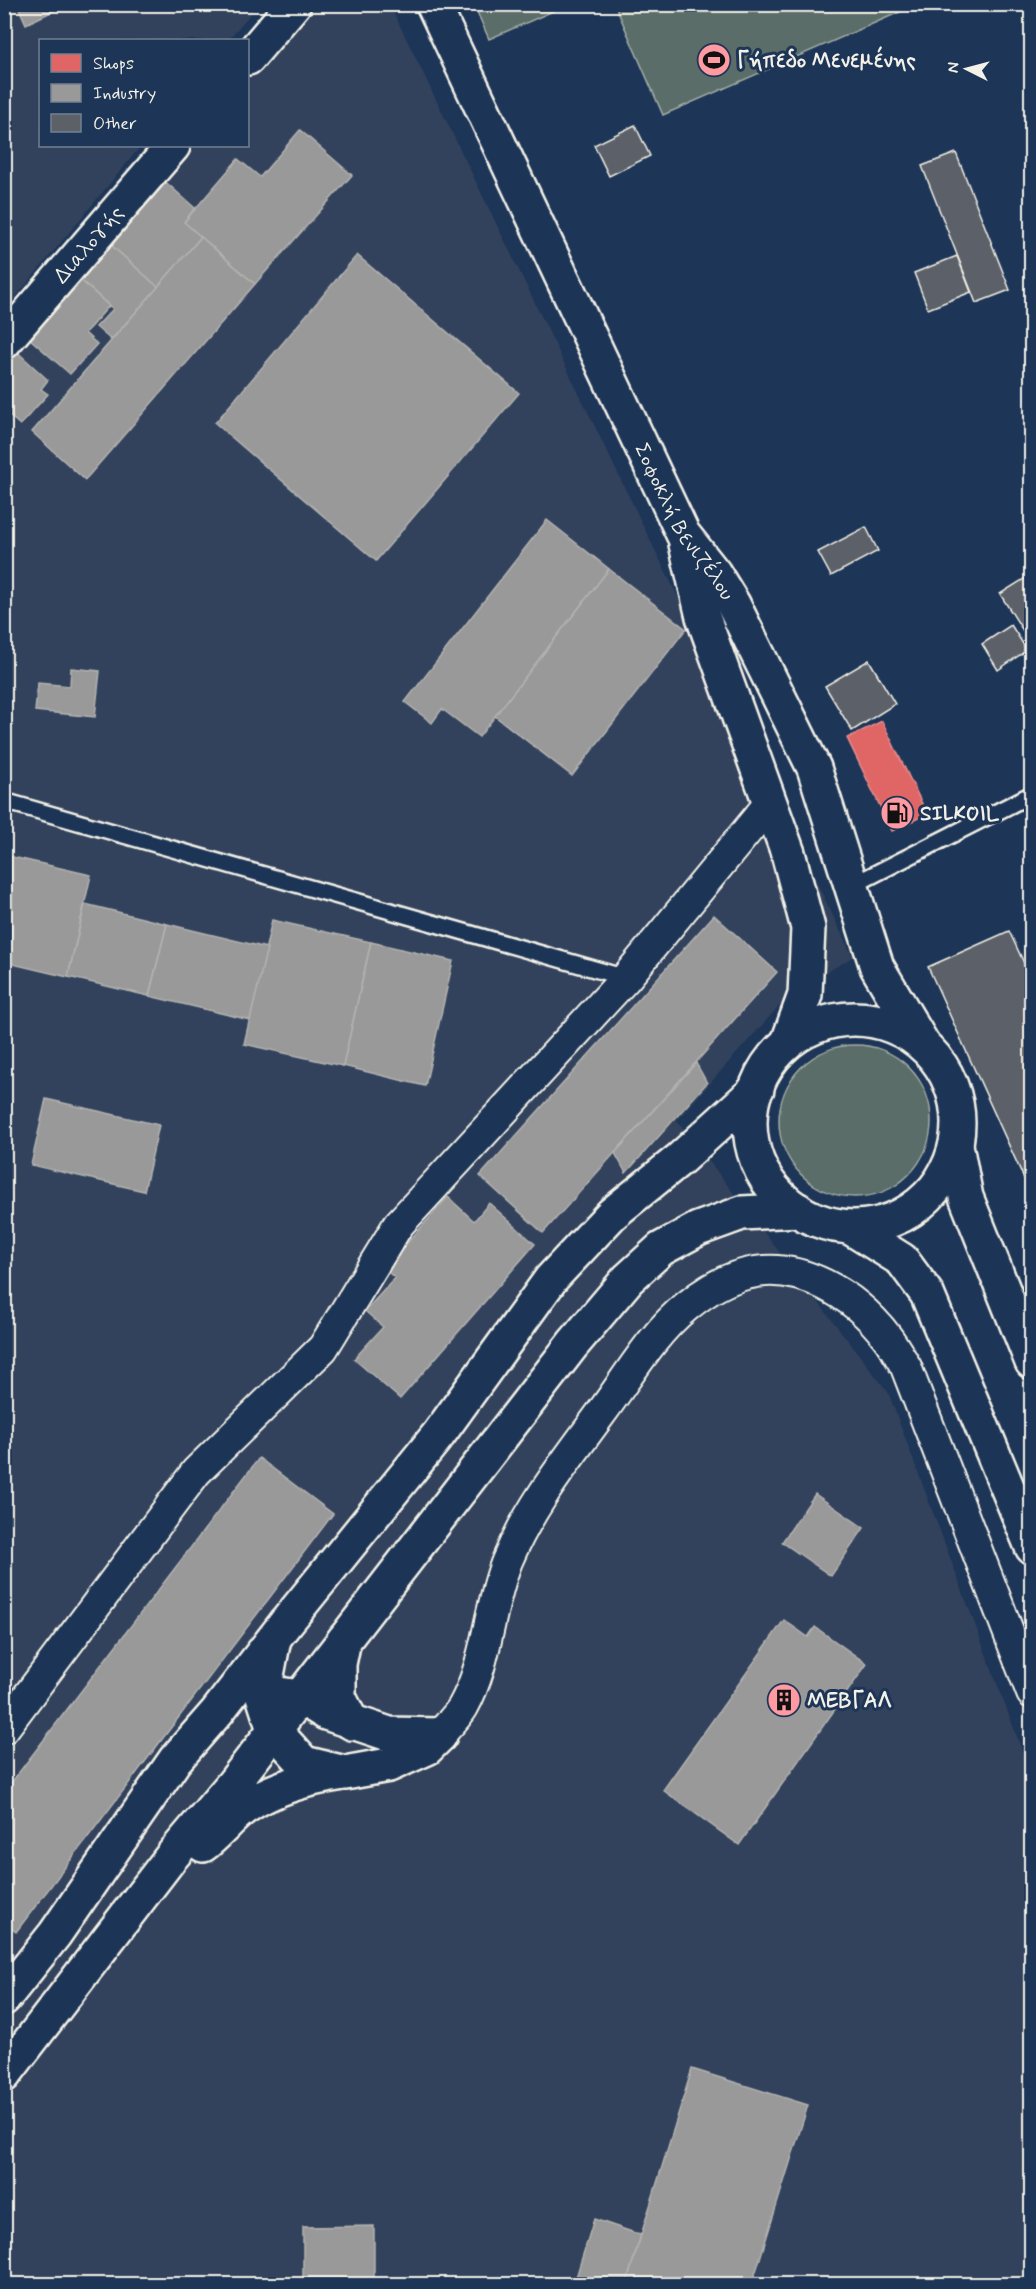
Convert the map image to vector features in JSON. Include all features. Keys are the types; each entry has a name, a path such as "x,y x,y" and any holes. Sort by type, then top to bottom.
{"street":[{"path":"249,57 294,4"},
{"name":"Σοφοκλή Βενιζέλου","path":"433,4 683,534 714,573 733,604 814,768 877,967 922,1043"},
{"name":"Διαλογής","path":"4,342 172,147"},
{"path":"683,534 703,617 788,853 808,928 805,995 788,1042"},
{"path":"4,1728 196,1472 323,1348 398,1225 626,978 770,803"},
{"path":"956,1145 943,1179 919,1206 887,1223 851,1228 815,1221 785,1202 762,1174 751,1139 751,1103 764,1069 788,1042 820,1024 856,1018 891,1025 922,1043 939,1062 951,1084 958,1109 956,1145 966,1197 1032,1362"},
{"path":"4,1998 55,1934 175,1760 224,1703 439,1434 551,1279 612,1214 680,1159 757,1089"},
{"path":"4,2075 566,1354 628,1279 661,1250 698,1229 742,1214 798,1210"},
{"path":"851,1228 902,1260 927,1293 1032,1547"},
{"path":"153,1881 208,1841 245,1807 281,1787 315,1777 389,1765 427,1748 440,1735 462,1710 475,1684 495,1596 507,1561 525,1523 556,1476 658,1336 685,1307 714,1286 746,1274 778,1270 807,1277 834,1290 859,1307 886,1336 906,1367 1032,1693"},
{"path":"273,1639 263,1696 274,1730 304,1763 345,1773"},
{"path":"344,1640 339,1664 339,1697 352,1723"},
{"path":"224,1703 284,1693 300,1697 326,1713 389,1734 440,1735"}],"lane":[{"path":"851,886 1032,794"},
{"path":"4,801 626,978"}],"shaded area":[{"path":"5,5 258,5 229,39 39,39 39,147 140,147 5,310"},
{"path":"291,5 390,5 853,957 791,993 677,1120 888,1392 1031,1774 1031,2284 5,2284 5,337 165,147 249,147 249,52"}],"green space":[{"path":"474,5 567,5 489,39"},
{"name":"Γήπεδο Μενεμένης","path":"615,5 916,5 663,115"},
{"path":"855,1045 884,1051 909,1067 925,1092 931,1121 925,1150 909,1175 884,1191 855,1197 826,1191 801,1175 785,1150 779,1121 785,1092 801,1067 826,1051"}],"building: Shops":[{"path":"882,721 927,814 892,831 847,738"}],"building: Industry":[{"path":"17,4 68,4 26,24"},
{"path":"300,130 352,175 255,284 184,222 238,159 260,177"},
{"path":"160,177 195,208 184,222 201,237 158,287 104,239 134,206 140,212 152,199 145,194"},
{"path":"201,237 255,284 85,480 32,432"},
{"path":"104,239 158,287 111,340 96,327 113,309 74,274"},
{"path":"357,255 519,393 376,561 215,423"},
{"path":"74,274 109,306 85,333 97,344 70,374 22,332"},
{"path":"13,348 48,380 41,389 48,394 20,425 4,411 4,358"},
{"path":"547,520 609,569 479,737 442,709 432,723 405,702"},
{"path":"609,569 686,629 572,776 495,716"},
{"path":"71,668 100,671 95,717 35,711 38,683 70,686"},
{"path":"4,855 91,875 68,977 4,962"},
{"path":"85,904 167,924 149,996 68,977"},
{"path":"714,915 777,972 543,1233 480,1176"},
{"path":"272,920 371,942 343,1066 244,1044"},
{"path":"167,924 267,948 250,1020 149,996"},
{"path":"371,942 453,961 425,1086 343,1066"},
{"path":"696,1063 707,1083 626,1173 615,1153"},
{"path":"46,1099 159,1125 144,1191 31,1165"},
{"path":"448,1197 474,1221 489,1203 535,1244 400,1399 354,1359 383,1327 365,1311 395,1278 384,1269"},
{"path":"259,1458 333,1514 16,1932 4,1923 4,1792"},
{"path":"815,1494 864,1528 831,1576 782,1542"},
{"name":"ΜΕΒΓΑΛ","path":"784,1620 808,1637 815,1627 867,1664 739,1845 663,1790"},
{"path":"692,2069 808,2105 752,2284 626,2284"},
{"path":"594,2219 641,2235 626,2284 574,2284"},
{"path":"374,2226 374,2284 303,2284 303,2227"}],"building: Other":[{"path":"635,125 650,156 609,176 594,145"},
{"path":"956,153 1010,290 976,303 922,166"},
{"path":"957,256 971,292 928,309 914,273"},
{"path":"866,527 878,551 831,576 818,552"},
{"path":"1032,574 1032,645 1000,594"},
{"path":"1011,625 1027,650 998,670 982,644"},
{"path":"869,660 895,704 852,731 825,686"},
{"path":"1009,931 1032,980 1032,1196 928,967"}],"place":[{"name":"Γήπεδο Μενεμένης","path":"714,60"},
{"name":"SILKOIL","path":"897,813"},
{"name":"ΜΕΒΓΑΛ","path":"784,1700"}]}
